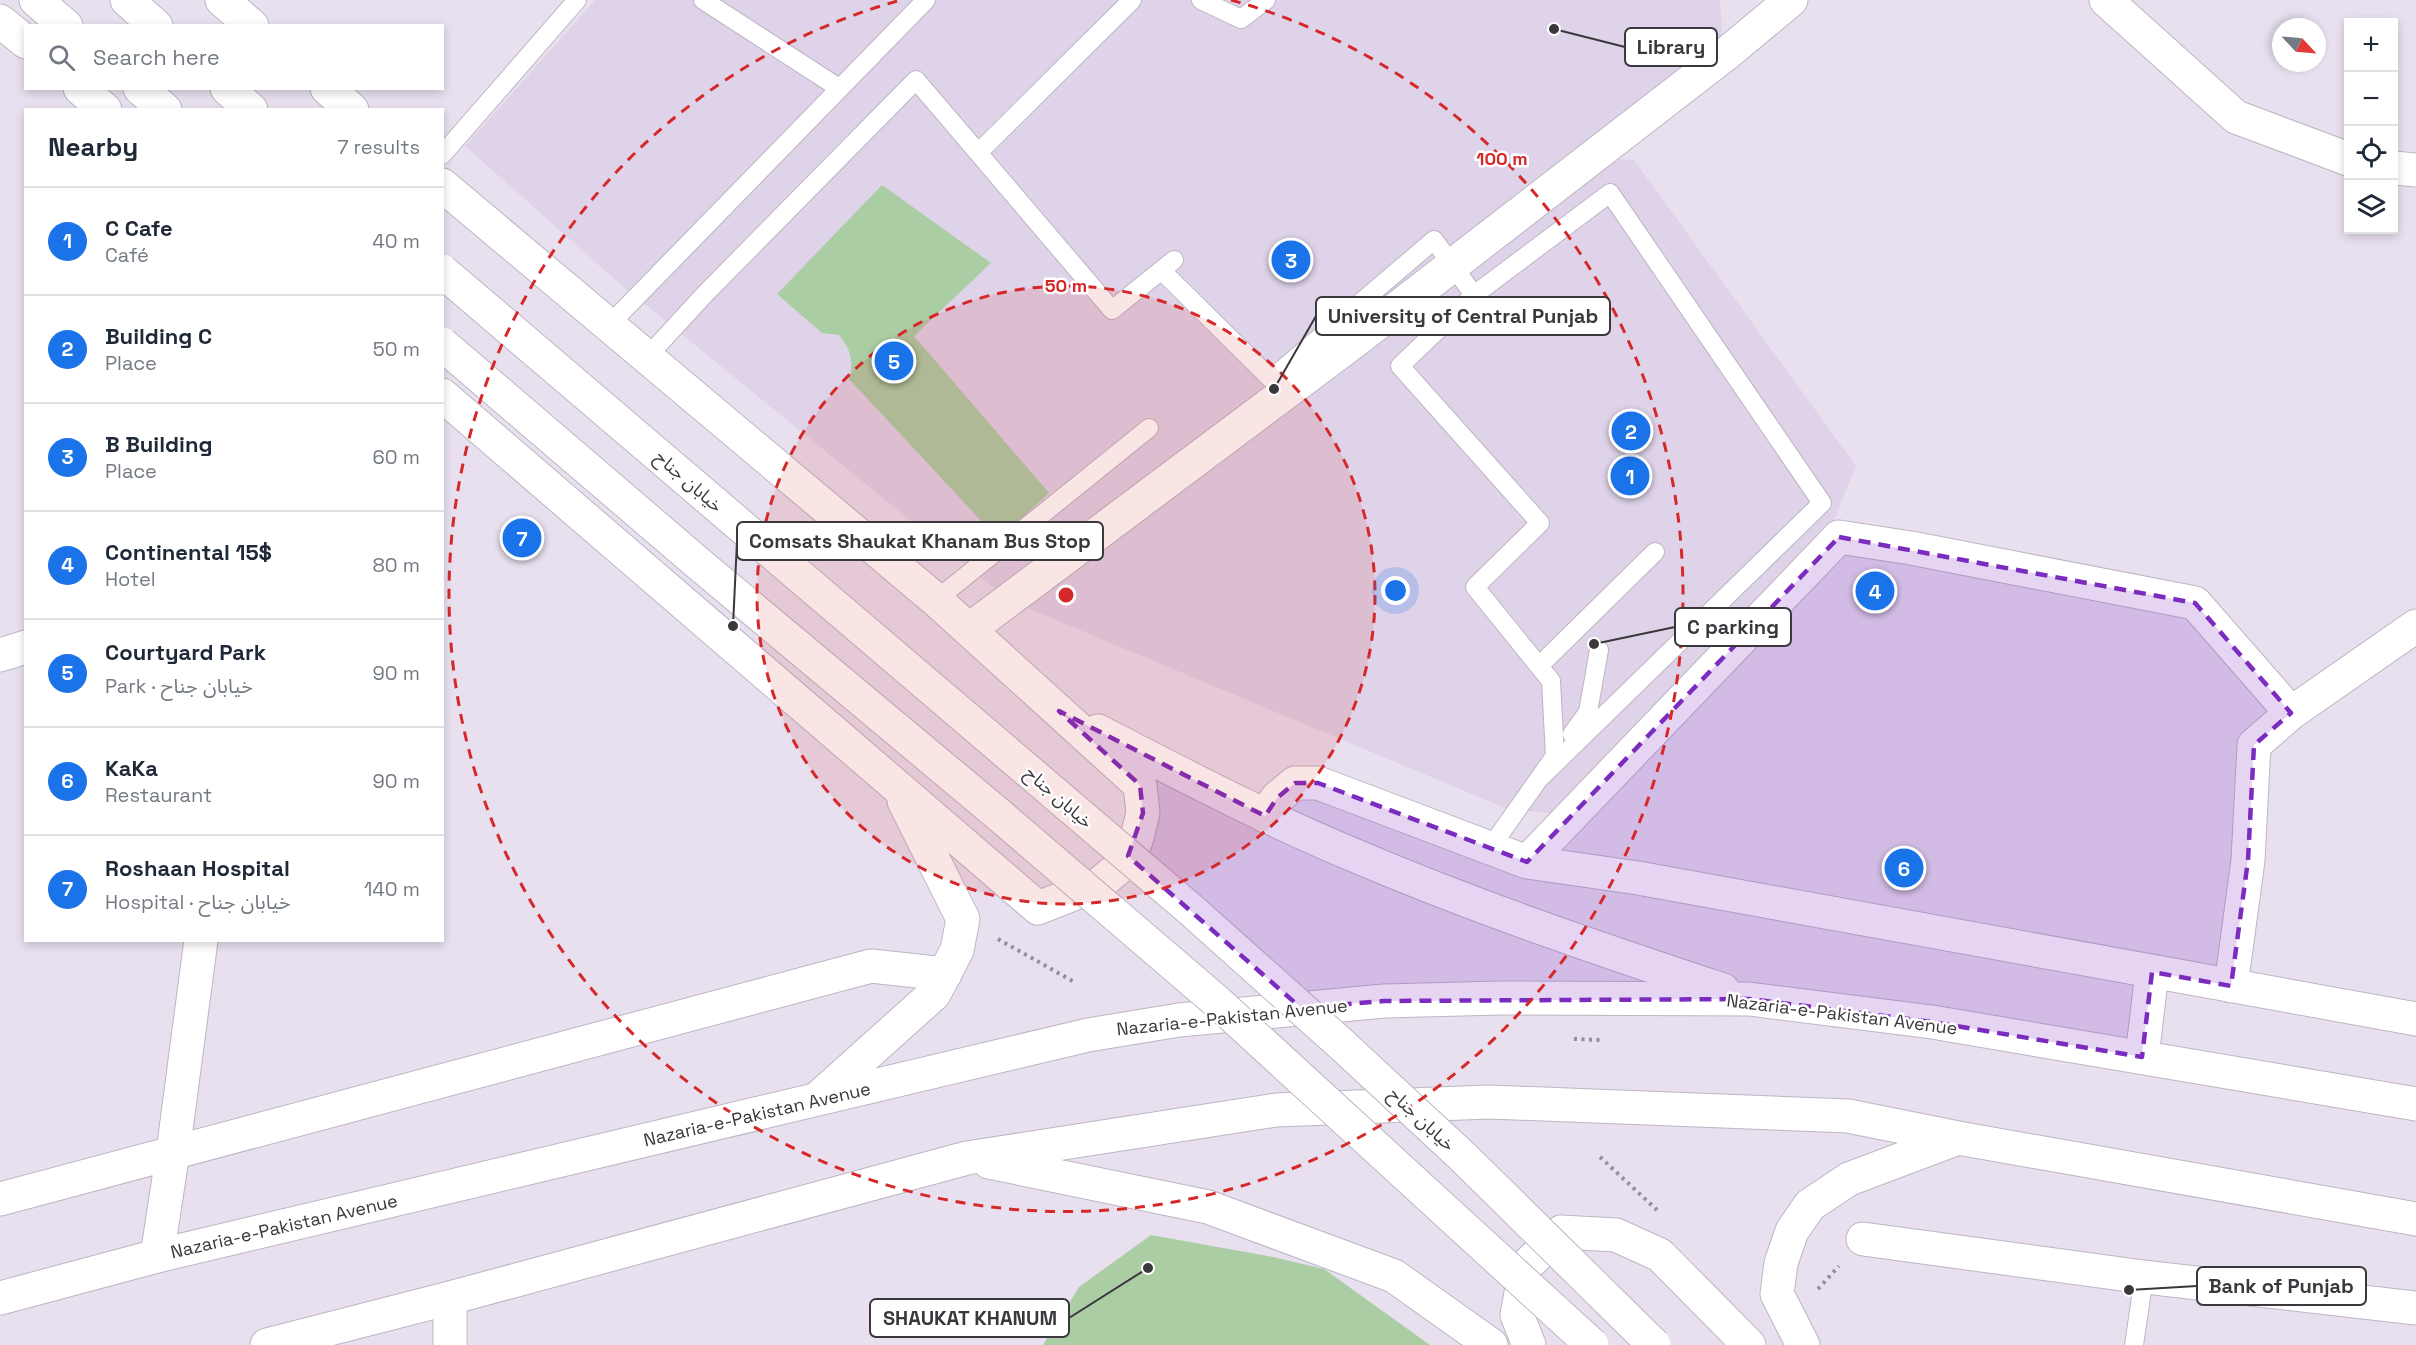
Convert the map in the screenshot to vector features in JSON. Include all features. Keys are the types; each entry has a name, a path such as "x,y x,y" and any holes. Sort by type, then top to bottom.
{"main road":[{"path":"36,0 64,24"},
{"path":"127,0 154,24"},
{"path":"222,0 250,24"},
{"path":"970,629 1352,343 1726,54 1791,0"},
{"path":"2106,0 2235,117 2344,157"},
{"path":"0,21 24,40"},
{"path":"82,90 103,108"},
{"path":"142,90 163,108"},
{"path":"228,90 249,108"},
{"path":"329,90 350,108"},
{"path":"2398,168 2416,170"},
{"path":"444,188 970,629 1140,785 1143,813 1136,842 1121,866 1099,884 1038,909 444,397"},
{"name":"خیابان جناح","path":"444,273 1208,925 1462,1156 1654,1345"},
{"path":"444,346 1215,1000 1592,1345"},
{"path":"1527,862 1839,537 2195,603 2291,713"},
{"path":"2231,986 2248,860 2254,745 2291,713 2416,626"},
{"path":"0,655 24,648"},
{"path":"1059,711 1265,816 1356,857 1546,930 1749,999"},
{"path":"1265,816 1276,798 1295,783 1318,783 1527,862 1638,878 2416,1019"},
{"path":"814,1101 934,994 957,950 963,919 898,789"},
{"path":"157,1256 201,942"},
{"path":"0,1199 871,966 945,974"},
{"path":"2142,1058 2152,972"},
{"name":"Nazaria-e-Pakistan Avenue","path":"0,1298 157,1256 1088,1035 1179,1020 1384,1001 1749,999 1932,1022 2416,1104"},
{"path":"267,1345 450,1298 967,1158 1276,1110 1490,1102 1848,1116 1958,1138 2416,1219"},
{"path":"1803,1345 1778,1294 1781,1263 1792,1231 1810,1205 1849,1179 1958,1138"},
{"path":"967,1158 1208,1207 1394,1276 1491,1345"},
{"path":"1529,1345 1516,1315 1526,1266 1561,1232 1616,1235 1660,1255 1749,1345"},
{"path":"1863,1239 2144,1277 2416,1308"},
{"path":"450,1298 450,1345"}],"lane":[{"path":"444,153 577,0"},
{"path":"703,0 839,88"},
{"path":"609,325 926,0"},
{"path":"978,153 1132,0"},
{"path":"1201,0 1241,20 1266,0"},
{"path":"647,357 705,294 916,80 1112,310 1168,265 1271,379 1434,240 1474,295"},
{"path":"1541,777 1822,503 1610,194 1474,295 1400,366 1540,523 1475,586 1551,681 1555,756"},
{"path":"936,600 1149,428"},
{"path":"1539,666 1655,552"},
{"path":"1490,848 1588,712 1599,650"},
{"path":"2134,1345 2144,1277"}],"path":[{"path":"963,919 1076,983"}],"highlighted area":[{"path":"1839,537 2195,603 2291,713 2254,745 2248,860 2231,986 2152,972 2142,1057 1932,1022 1749,999 1384,1001 1301,1008 1128,856 1143,813 1140,785 1059,711 1265,816 1277,798 1295,783 1318,783 1527,862"}],"shaded area":[{"path":"595,0 1720,0 1723,45 1596,158 1634,160 1856,466 1826,540 1553,814 1505,808 1008,600 620,284 465,146"}],"green space":[{"path":"882,185 991,263 914,336 1049,493 999,540 849,379 850,356 839,335 822,333 777,294"},
{"path":"1151,1235 1273,1257 1324,1269 1430,1345 1043,1345 1079,1287"}],"place":[{"name":"Library","path":"1554,29"},
{"name":"B Building","path":"1291,260"},
{"name":"Courtyard Park","path":"894,361"},
{"name":"University of Central Punjab","path":"1274,389"},
{"name":"Building C","path":"1631,431"},
{"name":"C Cafe","path":"1630,476"},
{"name":"Roshaan Hospital","path":"522,538"},
{"name":"Continental 15$","path":"1875,591"},
{"name":"Comsats Shaukat Khanam Bus Stop","path":"733,626"},
{"name":"C parking","path":"1594,644"},
{"name":"KaKa","path":"1904,868"},
{"name":"SHAUKAT KHANUM","path":"1148,1268"},
{"name":"Bank of Punjab","path":"2129,1290"}]}
